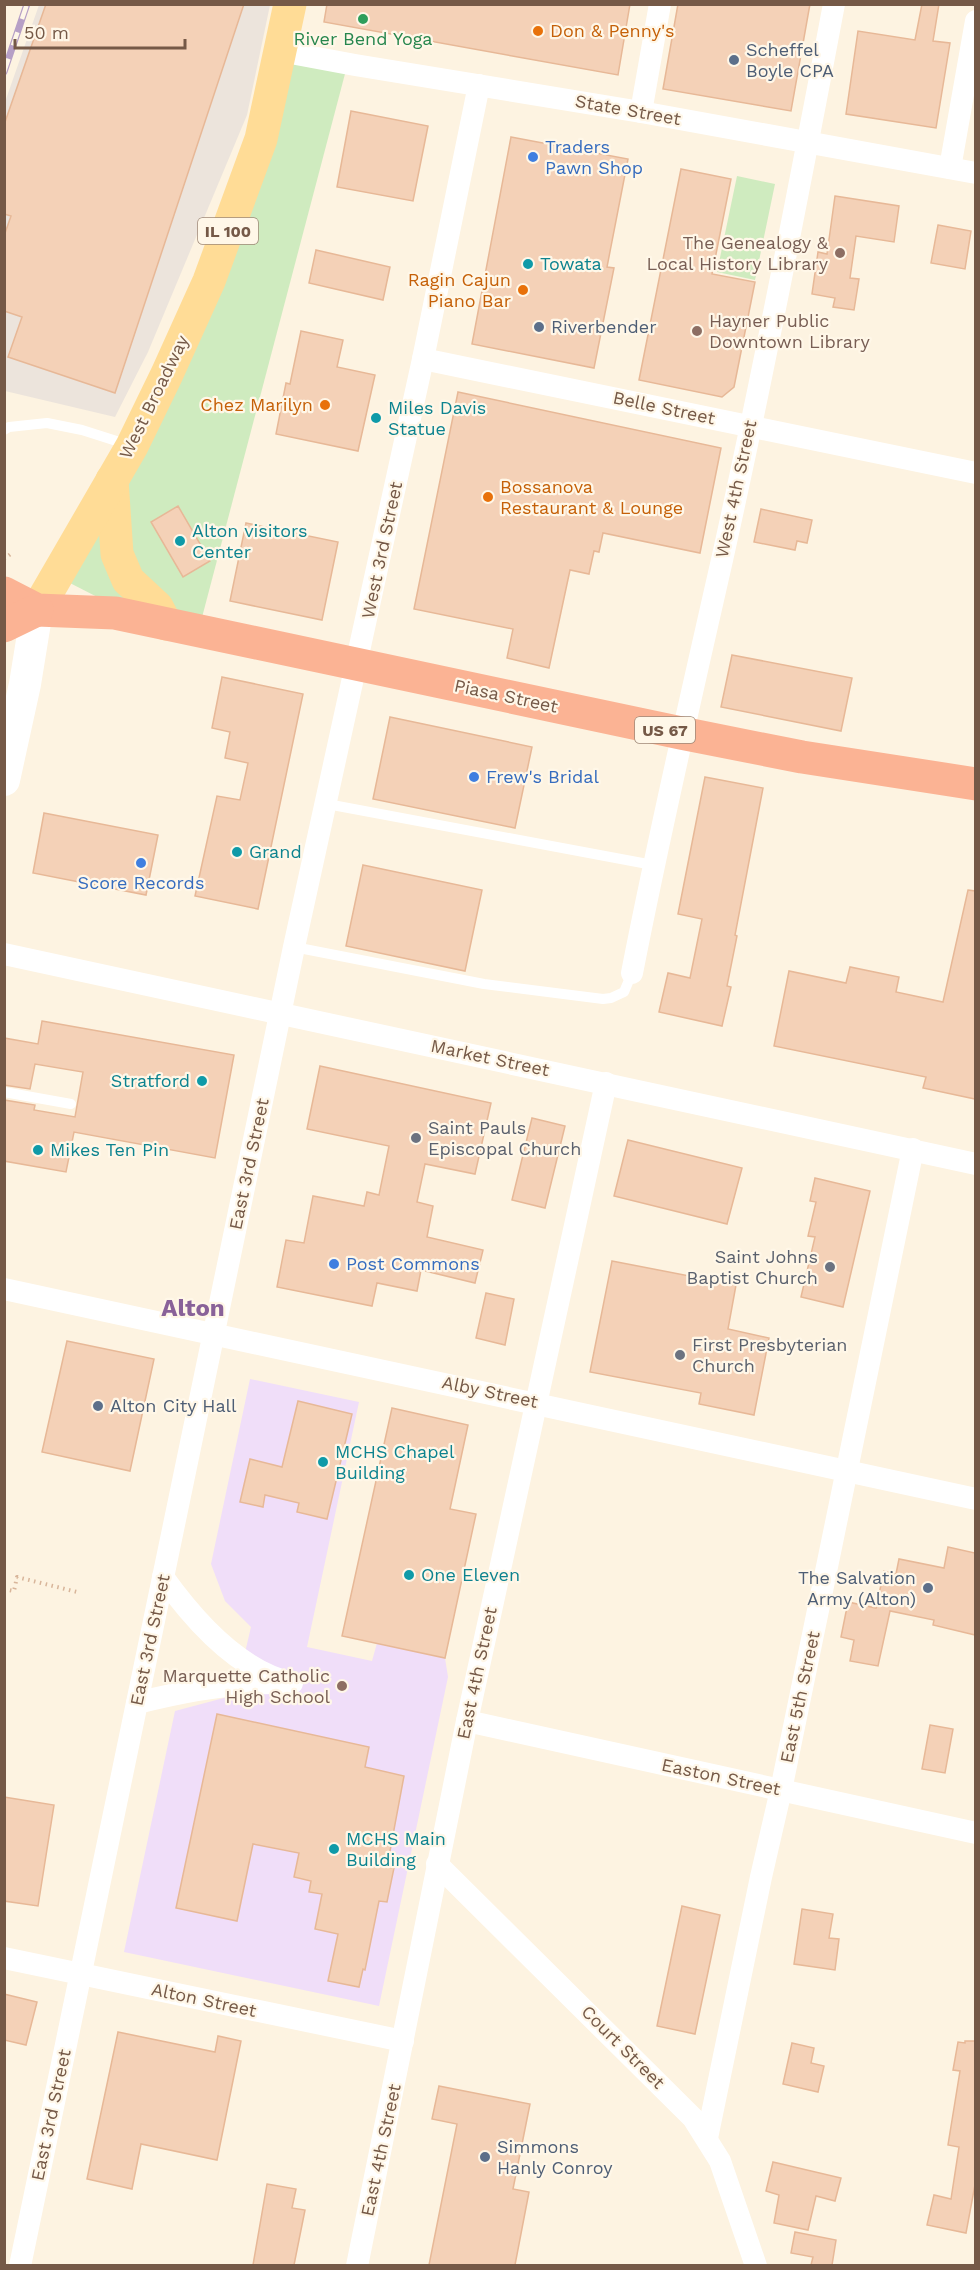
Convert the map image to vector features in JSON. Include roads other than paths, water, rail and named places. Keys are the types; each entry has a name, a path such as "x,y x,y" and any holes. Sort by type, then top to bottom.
{"highway":[{"name":"US 67","path":"4,593 37,610"},
{"name":"Piasa Street","path":"37,610 115,613 681,734 801,757 975,784"},
{"name":"US 67","path":"4,626 37,610"}],"main road":[{"name":"West Broadway","path":"37,610 132,446 209,281 261,139 290,4"},
{"path":"112,480 117,554 128,580 157,607 166,624"}],"street":[{"path":"641,112 660,4"},
{"name":"West 4th Street","path":"632,973 681,734 750,426 834,4"},
{"path":"950,168 975,21"},
{"name":"State Street","path":"280,51 641,112 975,172"},
{"name":"West 3rd Street","path":"280,1014 423,359 479,85"},
{"name":"Belle Street","path":"423,359 975,473"},
{"name":"West Broadway","path":"5,772 25,684 37,610"},
{"name":"Market Street","path":"4,954 975,1164"},
{"name":"East 3rd Street","path":"20,2265 280,1014"},
{"name":"East 4th Street","path":"357,2265 467,1721 606,1083"},
{"name":"East 5th Street","path":"707,2138 913,1149"},
{"name":"Alby Street","path":"4,1289 975,1499"},
{"path":"137,1703 214,1686 292,1683 276,1680 259,1670 210,1633 183,1605 163,1577"},
{"name":"Easton Street","path":"467,1721 975,1833"},
{"name":"Court Street","path":"437,1864 693,2118 707,2138 726,2177 756,2265"},
{"name":"Alton Street","path":"4,1958 403,2041"}],"lane":[{"path":"4,430 9,427 47,423 82,430 132,446"},
{"path":"327,804 653,865"},
{"path":"294,947 484,984 603,999 624,992 632,973"},
{"path":"4,1092 71,1104"}],"railway":[{"path":"4,72 27,4"}],"place":[{"name":"River Bend Yoga","path":"363,19"},
{"name":"Don & Penny's","path":"538,31"},
{"name":"Scheffel Boyle CPA","path":"734,60"},
{"name":"Traders Pawn Shop","path":"533,157"},
{"name":"The Genealogy & Local History Library","path":"840,253"},
{"name":"Towata","path":"528,264"},
{"name":"Ragin Cajun Piano Bar","path":"523,290"},
{"name":"Riverbender","path":"539,327"},
{"name":"Hayner Public Downtown Library","path":"697,331"},
{"name":"Chez Marilyn","path":"325,405"},
{"name":"Miles Davis Statue","path":"376,418"},
{"name":"Bossanova Restaurant & Lounge","path":"488,497"},
{"name":"Alton visitors Center","path":"180,541"},
{"name":"Frew's Bridal","path":"474,777"},
{"name":"Grand","path":"237,852"},
{"name":"Score Records","path":"141,863"},
{"name":"Stratford","path":"202,1081"},
{"name":"Saint Pauls Episcopal Church","path":"416,1138"},
{"name":"Mikes Ten Pin","path":"38,1150"},
{"name":"Post Commons","path":"334,1264"},
{"name":"Saint Johns Baptist Church","path":"830,1267"},
{"name":"First Presbyterian Church","path":"680,1355"},
{"name":"Alton City Hall","path":"98,1406"},
{"name":"MCHS Chapel Building","path":"323,1462"},
{"name":"One Eleven","path":"409,1575"},
{"name":"The Salvation Army (Alton)","path":"928,1588"},
{"name":"Marquette Catholic High School","path":"342,1686"},
{"name":"MCHS Main Building","path":"334,1849"},
{"name":"Simmons Hanly Conroy","path":"485,2157"}],"district":[{"name":"Alton","path":"193,1308"}]}
